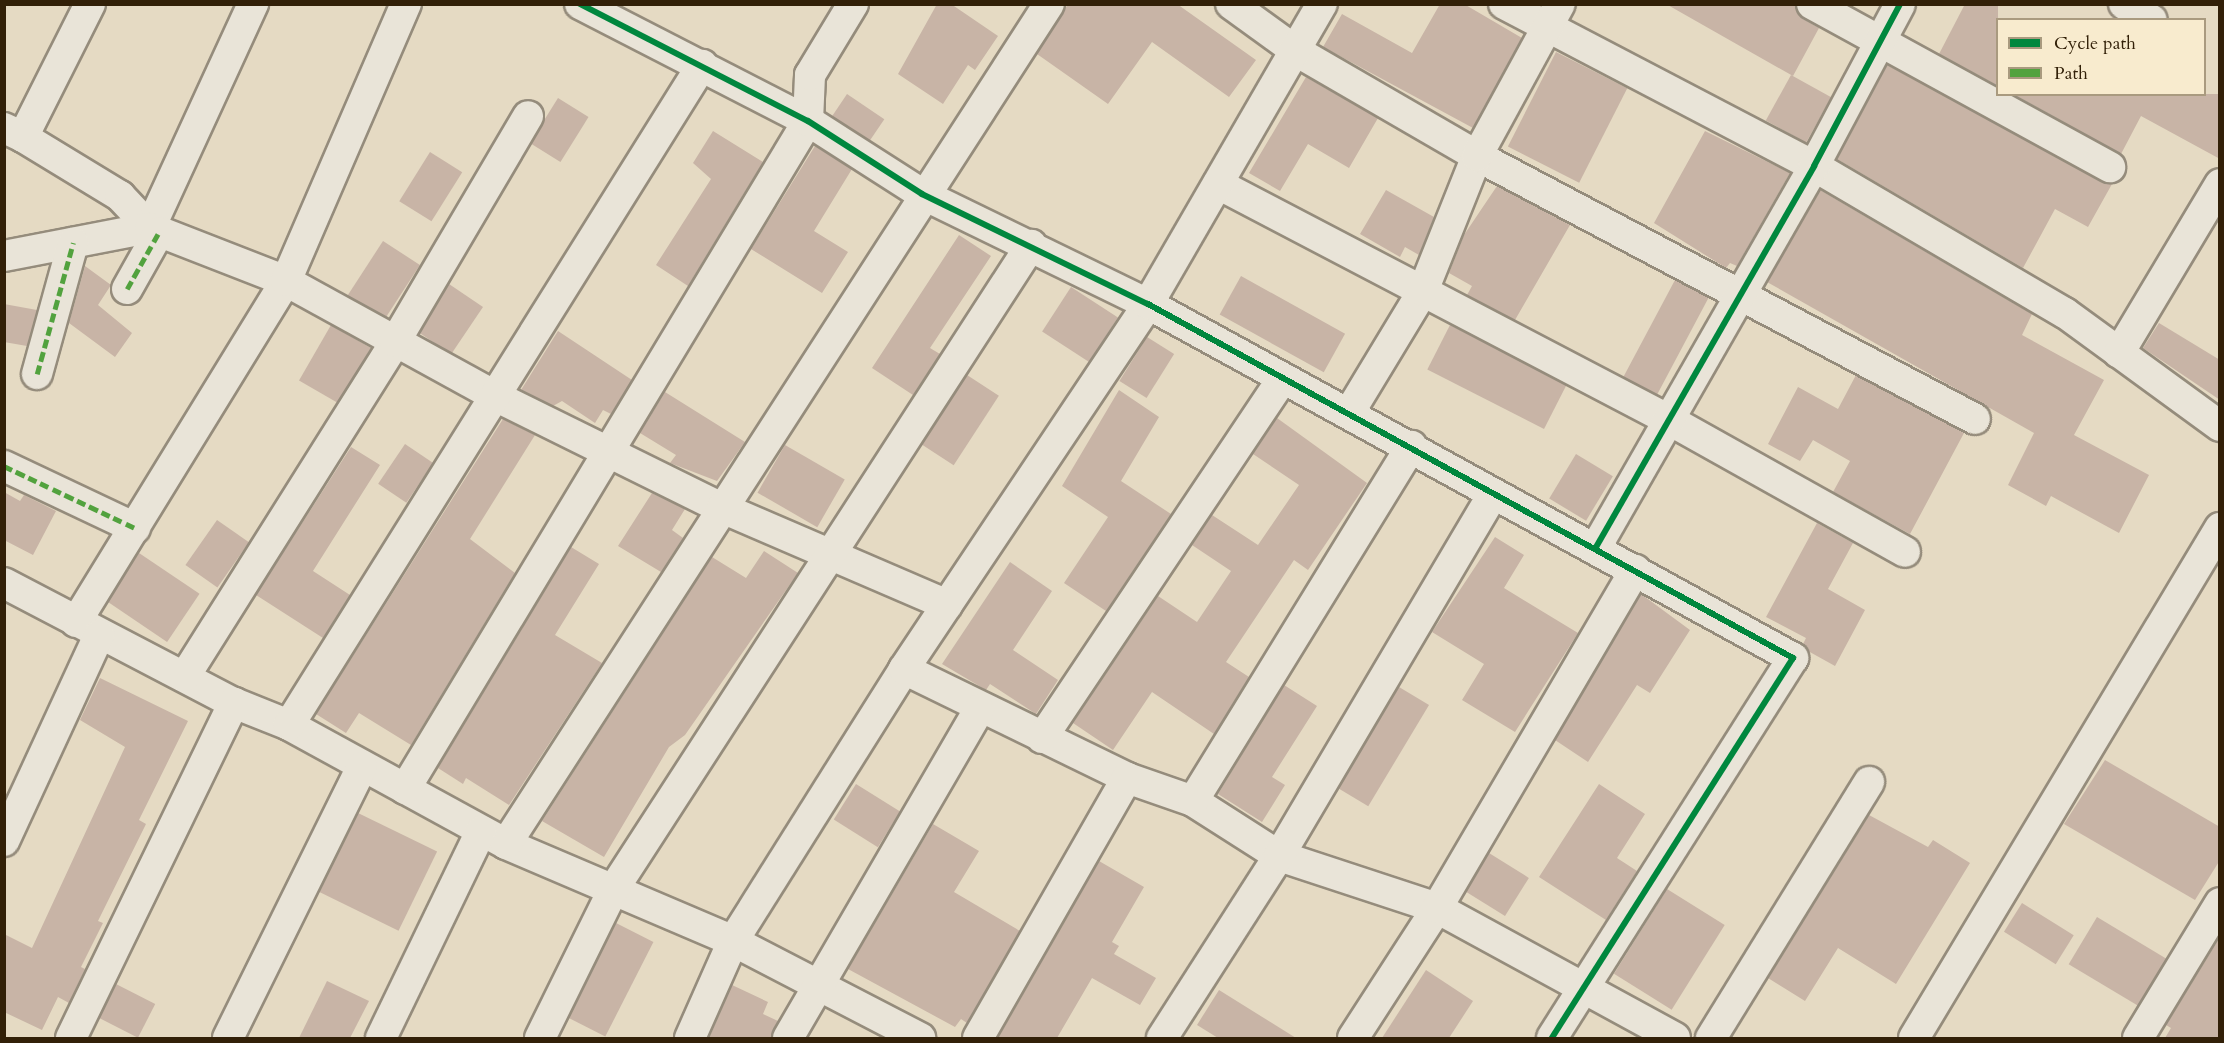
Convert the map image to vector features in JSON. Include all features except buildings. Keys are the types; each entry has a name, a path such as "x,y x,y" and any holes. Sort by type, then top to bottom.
{"street":[{"path":"90,4 14,132 120,196 155,230 286,281 495,396 722,508 947,605"},
{"path":"127,289 253,4"},
{"path":"4,841 88,629 135,528 286,281 406,4"},
{"path":"580,4 808,121 922,194 1031,245 1148,304 1793,658 1552,1038"},
{"path":"405,789 808,121 810,75 853,4"},
{"path":"381,1038 494,838 722,508 922,194 1049,4"},
{"path":"1231,4 1296,51 1476,156 1975,419"},
{"path":"690,1038 733,941 904,669 1148,304 1322,4"},
{"path":"1504,4 1553,16 2065,313 2220,426"},
{"path":"1812,4 2110,167"},
{"path":"1595,549 1671,421 1814,166 1900,4"},
{"path":"2124,4 2148,18"},
{"path":"1349,414 1423,291 1476,156 1553,16"},
{"path":"289,725 702,65"},
{"path":"185,676 395,342 528,116"},
{"path":"1218,184 1671,421 1905,552"},
{"path":"2119,353 2220,184"},
{"path":"4,256 155,230"},
{"path":"37,374 72,243"},
{"path":"540,1038 613,890 832,556 1031,245"},
{"path":"1042,738 1283,378"},
{"path":"1193,801 1412,447"},
{"path":"4,466 135,528"},
{"path":"1162,1038 1279,855 1493,494"},
{"path":"1914,1038 2220,528"},
{"path":"1353,1038 1437,908 1635,570"},
{"path":"4,583 88,629 185,676 234,703 289,725 494,838 733,941 816,987 920,1038"},
{"path":"904,669 979,710 1127,778 1193,801 1279,855 1437,908 1587,986 1674,1038"},
{"path":"71,1038 234,703"},
{"path":"788,1038 979,710"},
{"path":"228,1038 362,767"},
{"path":"978,1038 1127,778"},
{"path":"1711,1038 1869,782"},
{"path":"2138,1038 2220,903"}],"marked path":[{"path":"127,289 159,232"},
{"path":"37,374 73,243"},
{"path":"4,466 135,528"}],"cycle path":[{"path":"580,4 808,121 922,194 1148,304 1793,658 1552,1038"},
{"path":"1595,549 1814,166 1900,4"}]}
